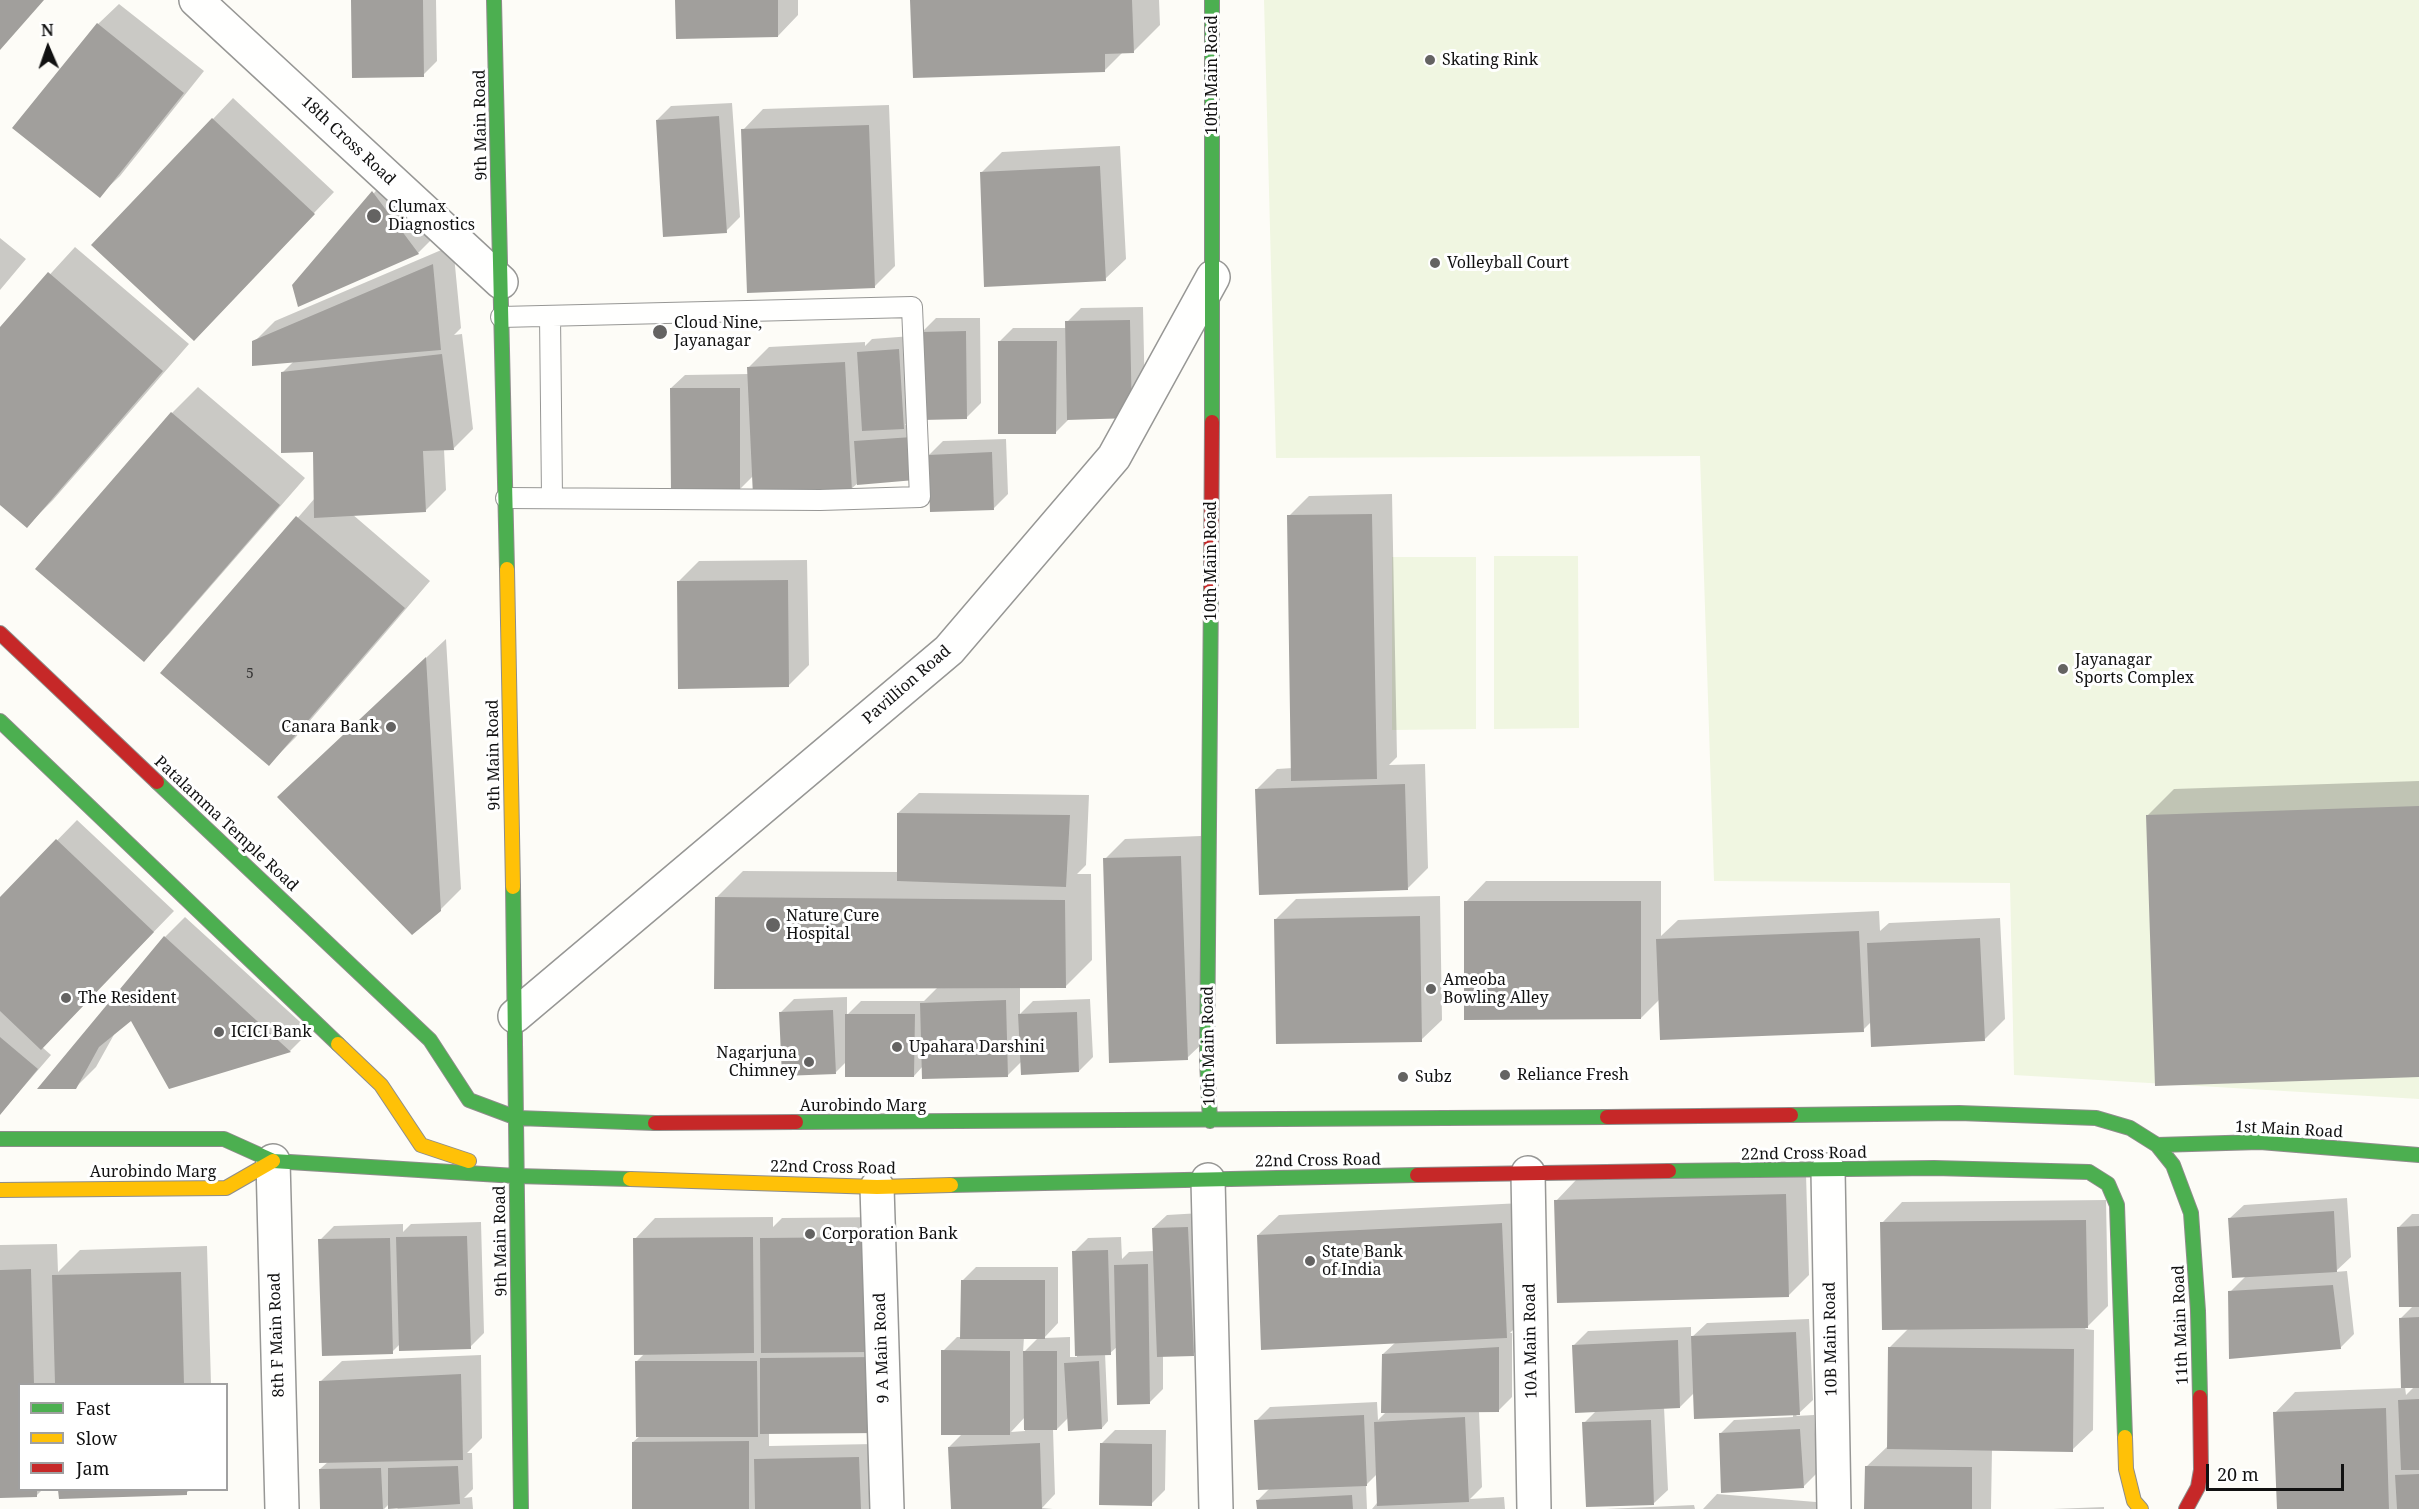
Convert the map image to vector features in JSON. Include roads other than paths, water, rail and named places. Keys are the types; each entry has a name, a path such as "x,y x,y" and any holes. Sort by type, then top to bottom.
{"main road":[{"name":"9th Main Road","path":"494,0 506,498 517,1118 521,1509"},
{"name":"10th Main Road","path":"1210,1121 1207,1048 1213,277 1212,0"},
{"name":"Patalamma Temple Road","path":"0,633 430,1040 469,1100 517,1118"},
{"path":"0,721 381,1085 421,1145 516,1176"},
{"path":"1210,1121 2028,1114 2096,1118 2130,1128 2157,1144"},
{"name":"Aurobindo Marg","path":"517,1118 629,1123 1210,1121"},
{"name":"Aurobindo Marg","path":"0,1139 224,1139 273,1161"},
{"name":"1st Main Road","path":"2157,1144 2260,1142 2419,1155"},
{"name":"11th Main Road","path":"2157,1144 2173,1165 2184,1189 2191,1213 2198,1311 2201,1470 2198,1487 2186,1509"},
{"name":"Aurobindo Marg","path":"0,1190 226,1188 273,1161"},
{"path":"273,1161 516,1176"},
{"name":"22nd Cross Road","path":"516,1176 877,1187 1528,1173 1828,1170 2072,1170 2089,1172 2113,1191 2119,1222 2126,1469 2134,1501 2141,1509"}],"street":[{"name":"18th Cross Road","path":"196,0 501,282"},
{"name":"Pavillion Road","path":"515,1016 949,650 1114,457 1213,277"},
{"name":"8th F Main Road","path":"273,1161 282,1509"},
{"name":"10B Main Road","path":"1828,1170 1834,1509"},
{"name":"10A Main Road","path":"1528,1173 1534,1509"},
{"path":"1208,1180 1216,1509"},
{"name":"9 A Main Road","path":"877,1187 887,1509"}],"lane":[{"path":"501,317 912,307 920,497 820,500 506,498"},
{"path":"550,316 552,498"}],"place":[{"name":"Skating Rink","path":"1430,60"},
{"name":"Clumax Diagnostics","path":"374,216"},
{"name":"Volleyball Court","path":"1435,263"},
{"name":"Cloud Nine, Jayanagar","path":"660,332"},
{"name":"Jayanagar Sports Complex","path":"2063,669"},
{"name":"Canara Bank","path":"391,727"},
{"name":"Nature Cure Hospital","path":"773,925"},
{"name":"Ameoba Bowling Alley","path":"1431,989"},
{"name":"The Resident","path":"66,998"},
{"name":"ICICI Bank","path":"219,1032"},
{"name":"Upahara Darshini","path":"897,1047"},
{"name":"Nagarjuna Chimney","path":"809,1062"},
{"name":"Reliance Fresh","path":"1505,1075"},
{"name":"Subz","path":"1403,1077"},
{"name":"Corporation Bank","path":"810,1234"},
{"name":"State Bank of India","path":"1310,1261"}]}
